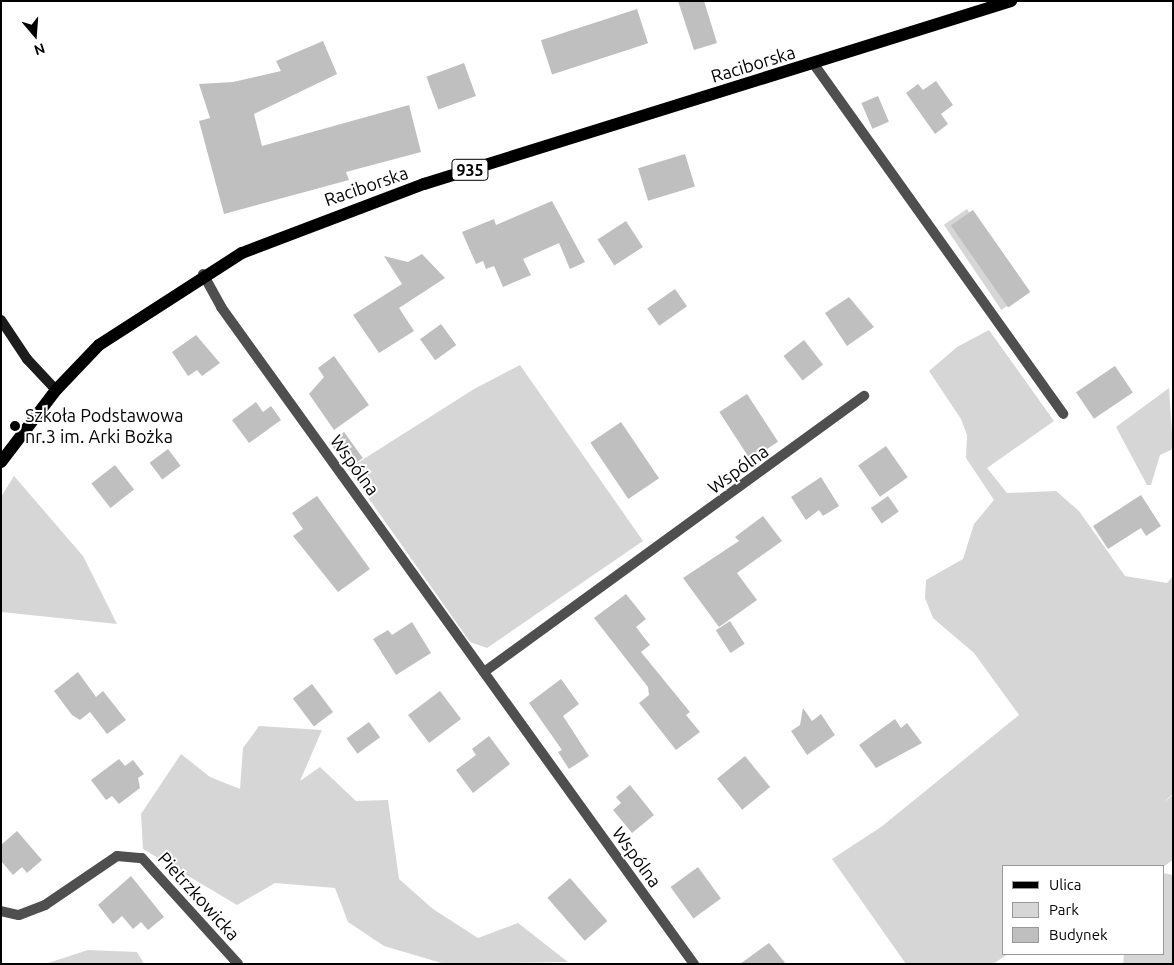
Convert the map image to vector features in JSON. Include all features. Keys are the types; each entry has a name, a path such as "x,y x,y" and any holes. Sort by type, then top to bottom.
{"main road":[{"name":"Raciborska","path":"1,462 56,390 99,345 203,274 300,228 424,184 1011,1"}],"street":[{"name":"Raciborska","path":"813,63 1063,414"},
{"name":"Wspólna","path":"203,274 221,307 694,964"},
{"path":"1,320 27,360 56,390"},
{"name":"Wspólna","path":"484,672 864,396"},
{"name":"Pietrzkowicka","path":"1,911 18,915 45,905 117,856 142,858 238,964"}],"green space":[{"path":"967,209 1025,294 1001,310 944,225"},
{"path":"989,330 1054,421 987,468 1007,493 1056,491 1079,511 1125,576 1167,583 1173,576 1173,794 1163,803 1173,795 1173,860 1164,866 1002,865 1002,955 1006,955 993,964 906,964 832,859 881,827 1019,715 974,653 933,618 925,598 926,580 963,559 974,524 994,500 966,458 967,435 961,419 929,371 957,347"},
{"path":"520,365 643,541 487,648 470,642 348,469 474,389"},
{"path":"1169,388 1173,449 1160,455 1151,485 1147,485 1116,427"},
{"path":"14,476 83,556 117,624 1,612 1,497"},
{"path":"259,726 322,730 300,781 320,767 356,801 388,800 399,879 433,909 478,938 518,923 568,962 445,964 384,946 348,922 335,888 275,883 237,905 143,849 141,814 181,754 210,777 240,789 243,748"},
{"path":"1164,873 1173,875 1173,964 1123,964 1124,955 1164,955"},
{"path":"88,950 137,952 144,964 45,964"}],"building":[{"path":"678,1 704,1 717,43 694,50"},
{"path":"637,9 648,43 552,74 541,40"},
{"path":"323,41 337,74 254,114 262,146 409,105 421,152 346,172 349,180 224,214 199,121 210,118 199,84 233,82 281,71 276,61"},
{"path":"464,63 476,96 438,110 426,77"},
{"path":"936,81 953,105 941,114 948,124 935,134 906,93 918,84 923,90"},
{"path":"878,96 889,122 872,129 861,103"},
{"path":"685,154 695,187 648,201 638,168"},
{"path":"552,201 585,262 570,269 559,243 523,259 531,275 503,287 494,266 486,269 483,261 476,264 462,232 494,219 496,225"},
{"path":"973,210 1030,292 1008,307 951,225"},
{"path":"626,221 643,247 614,266 597,240"},
{"path":"422,254 445,278 399,308 414,331 379,353 353,315 402,284 384,256 408,262"},
{"path":"675,289 687,306 659,326 647,309"},
{"path":"849,297 874,327 847,346 825,313"},
{"path":"441,324 456,345 435,360 420,339"},
{"path":"196,335 220,363 202,376 197,370 188,376 172,352"},
{"path":"804,340 823,364 803,380 784,356"},
{"path":"334,356 369,405 334,430 309,394 324,377 318,368"},
{"path":"1115,366 1133,393 1094,419 1076,392"},
{"path":"747,394 778,442 750,460 719,412"},
{"path":"256,402 263,412 271,406 281,420 249,443 232,420"},
{"path":"621,422 659,478 628,499 590,443"},
{"path":"344,432 363,458 348,468 329,443"},
{"path":"886,446 908,477 880,497 858,466"},
{"path":"168,449 181,466 162,480 150,463"},
{"path":"115,465 134,489 110,508 91,483"},
{"path":"821,477 839,506 823,516 819,510 806,520 791,497"},
{"path":"1141,495 1161,526 1146,536 1141,528 1108,549 1093,526"},
{"path":"317,496 370,569 338,592 293,536 303,529 292,513"},
{"path":"888,496 899,512 882,524 871,508"},
{"path":"763,516 782,541 737,573 757,600 719,627 683,578 739,541 735,537"},
{"path":"626,594 646,619 636,627 650,645 641,652 690,712 686,715 700,732 676,750 639,703 649,695 648,687 594,618"},
{"path":"730,621 745,644 730,653 716,630"},
{"path":"412,622 431,653 396,675 373,639 388,630 392,635"},
{"path":"78,672 96,697 103,691 126,720 107,734 90,712 80,720 72,715 54,691"},
{"path":"561,679 579,704 563,716 589,756 569,769 558,752 562,750 529,703"},
{"path":"312,684 333,712 314,726 293,698"},
{"path":"440,691 461,719 429,743 408,715"},
{"path":"803,708 812,721 821,714 835,735 807,755 791,731 800,725"},
{"path":"895,719 901,728 907,723 922,743 876,768 859,745"},
{"path":"369,722 380,737 358,754 346,738"},
{"path":"489,736 510,764 473,793 456,770 476,755 472,749"},
{"path":"745,756 770,787 742,810 717,779"},
{"path":"119,759 125,766 133,760 144,774 138,778 140,788 119,804 112,796 106,800 91,780"},
{"path":"630,785 654,815 632,833 613,810 621,803 616,797"},
{"path":"17,831 42,860 27,873 22,867 13,875 1,861 1,845"},
{"path":"698,867 721,899 693,919 670,887"},
{"path":"131,876 164,917 148,930 141,922 133,929 122,916 113,924 98,905"},
{"path":"570,878 607,921 585,941 547,898"},
{"path":"769,943 786,964 740,964"}],"place":[{"name":"Szkoła Podstawowa nr.3 im. Arki Bożka","path":"15,426"}]}
